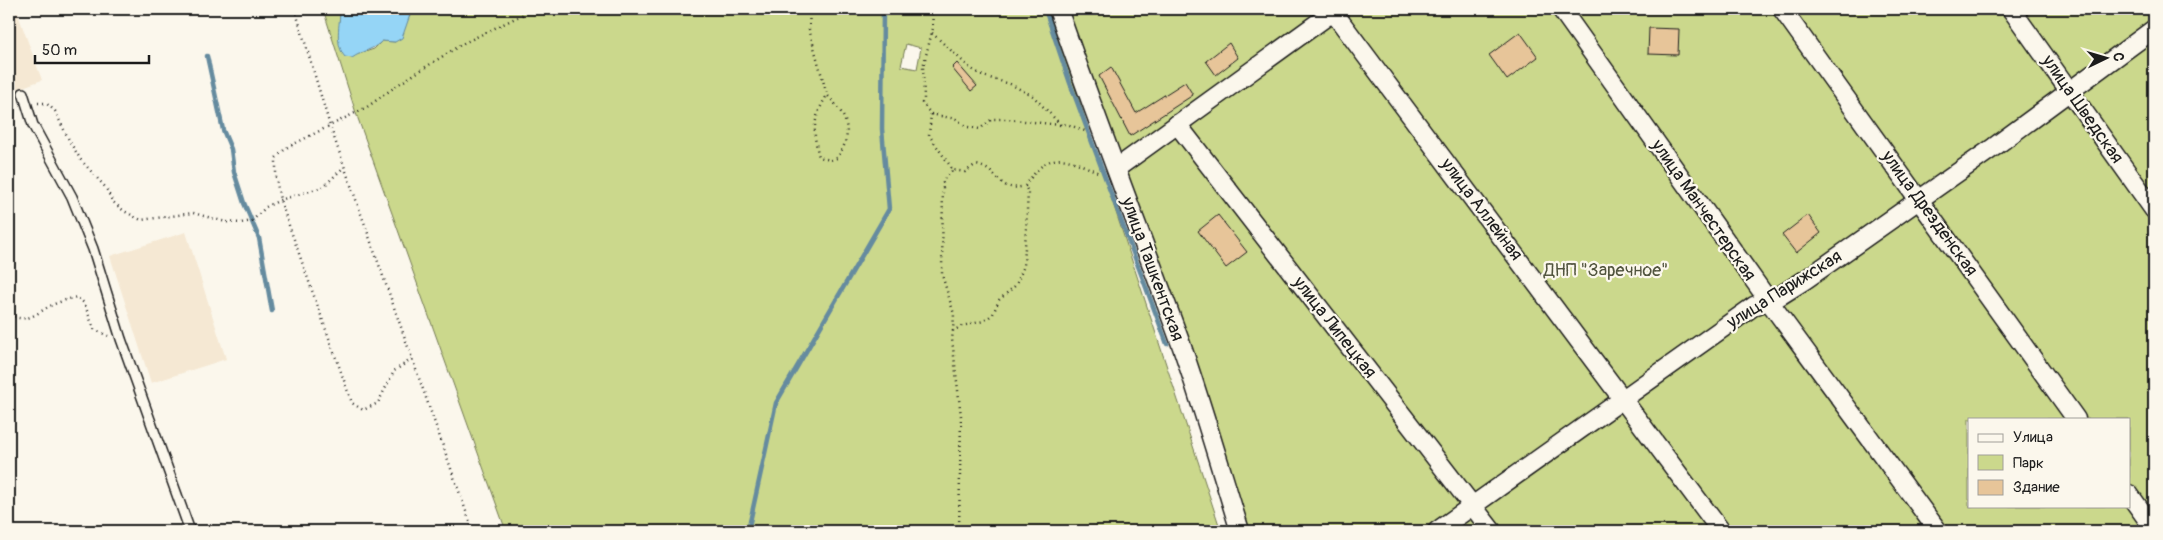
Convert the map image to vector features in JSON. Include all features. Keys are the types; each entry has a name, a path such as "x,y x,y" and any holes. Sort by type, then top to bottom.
{"street":[{"name":"улица Ташкентская","path":"1058,9 1183,350 1240,531"},
{"name":"улица Манчестерская","path":"1561,9 1768,300 1938,531"},
{"name":"улица Дрезденская","path":"1782,9 2075,418"},
{"name":"улица Шведская","path":"2011,9 2154,210"},
{"path":"1117,168 1334,10"},
{"name":"улица Аллейная","path":"1334,10 1721,531"},
{"name":"улица Парижская","path":"1438,531 1754,306 1805,280 2071,91 2154,28"},
{"name":"улица Липецкая","path":"1177,124 1492,531"},
{"path":"2130,495 2154,529"}],"lane":[{"path":"23,93 33,125 72,197 93,249 121,339 190,531"}],"path":[{"path":"295,9 330,126 473,531"},
{"path":"412,359 394,371 378,403 363,410 352,403 280,200 276,177 276,158 286,148 367,107 462,44 534,9"},
{"path":"810,9 809,29 827,95 834,102 845,121 849,134 845,147 837,158 830,160 820,157 814,139 814,122 827,95"},
{"path":"932,9 932,33 923,67 924,99 922,103 932,114 980,129 992,119 1007,119 1067,124 1084,131"},
{"path":"932,33 970,68 983,76 1010,84 1033,96 1061,125"},
{"path":"27,107 37,103 46,103 55,111 81,160 106,188 112,201 124,211 141,220 193,213 226,222 241,223 254,220 266,207 280,200 323,187 344,166"},
{"path":"932,114 929,135 953,170 965,172 975,165 985,166 1006,186 1013,189 1025,186 1034,172 1048,161 1058,159 1084,165 1100,174"},
{"path":"953,170 943,180 942,275 954,314 953,361 961,416 959,531"},
{"path":"954,331 968,324 984,321 993,314 999,300 1016,285 1024,266 1028,192 1025,186"},
{"path":"9,315 17,318 33,318 56,304 77,297 84,303 94,329 113,339 121,339"}],"shaded area":[{"path":"9,9 16,9 42,80 9,92"},
{"path":"186,232 226,359 151,383 110,256"}],"green space":[{"path":"323,9 338,9 340,13 339,40 359,54 374,49 382,41 395,42 412,9 908,9 908,12 924,12 924,9 1049,9 1221,531 506,531 356,113","holes":["906,44 921,48 917,69 901,66"]},
{"name":"ДНП \"Заречное\"","path":"1059,9 2154,9 2154,531 1240,531"}],"water":[{"path":"338,9 412,9 402,38 395,42 382,41 352,58 345,57 340,47 338,36 340,13"}],"building":[{"path":"1649,28 1679,29 1678,55 1648,54"},
{"path":"1520,32 1538,57 1507,80 1489,55"},
{"path":"1229,43 1238,58 1216,75 1206,61"},
{"path":"957,63 977,86 971,91 952,68"},
{"path":"1111,67 1136,113 1185,82 1193,95 1130,136 1099,76"},
{"path":"1218,215 1247,252 1226,268 1198,231"},
{"path":"1808,215 1821,233 1796,253 1782,235"}],"waterway":[{"path":"748,531 776,403 889,209 882,129 883,9"},
{"path":"1045,9 1070,83 1167,344"},
{"path":"207,56 223,130 231,149 234,172 244,203 259,238 272,311"}]}
